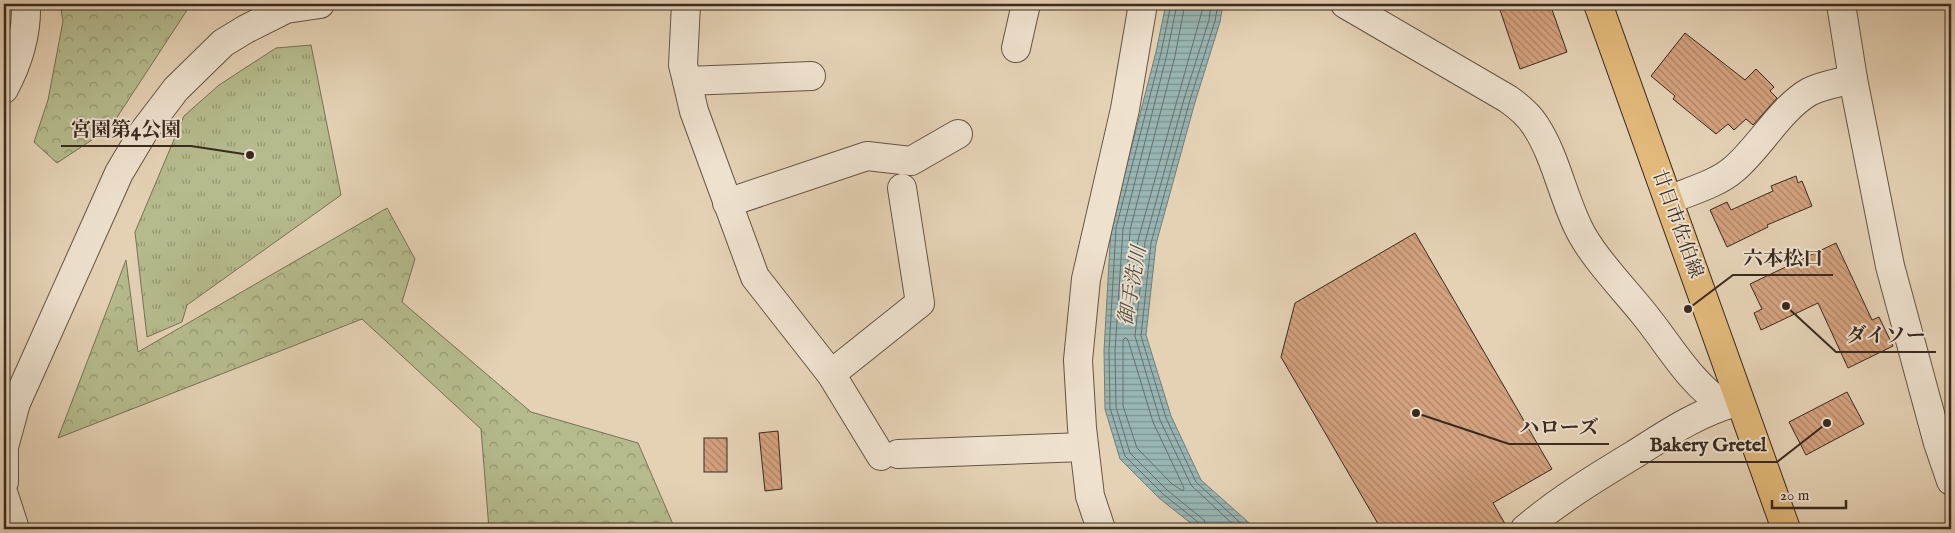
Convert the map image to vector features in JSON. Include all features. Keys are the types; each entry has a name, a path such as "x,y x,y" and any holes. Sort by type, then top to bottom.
{"main road":[{"name":"廿日市佐伯線","path":"1598,4 1669,200 1732,403 1786,529"}],"street":[{"path":"4,89 14,70 27,23 26,4"},
{"path":"4,482 4,447 16,403 118,174 144,131 176,89 223,44 246,29 286,9 320,4"},
{"path":"686,4 683,65 694,111 755,277 831,374 889,455 1084,447"},
{"path":"1016,48 1026,4"},
{"path":"1100,529 1090,496 1084,447 1078,360 1086,279 1125,109 1143,4"},
{"path":"1345,4 1508,99 1522,110 1535,124 1584,239 1657,330 1698,386 1732,403"},
{"path":"1842,4 1853,79 1890,266 1938,443 1951,481"},
{"path":"687,81 811,76"},
{"path":"1669,200 1721,178 1734,169 1804,95 1819,88 1853,79"},
{"path":"727,203 867,156 911,161 958,134"},
{"path":"831,374 920,303 902,188"},
{"path":"1525,529 1546,511 1584,485 1691,419 1732,403"},
{"path":"4,495 12,528"}],"green space":[{"path":"60,4 191,4 110,128 57,163 34,142 48,100 63,21"},
{"path":"311,45 341,195 187,305 182,322 147,337 135,232 184,116 219,85 276,48"},
{"path":"387,208 415,259 402,302 531,412 638,443 675,529 489,529 481,429 362,319 58,438 126,260 138,352"}],"water":[{"name":"御手洗川","path":"1166,4 1223,4 1220,22 1195,102 1156,244 1146,335 1171,416 1201,480 1256,529 1198,529 1159,498 1120,459 1105,409 1104,351 1111,227 1156,52"}],"building":[{"path":"1498,4 1550,4 1567,52 1520,69"},
{"path":"1685,33 1745,80 1756,69 1774,87 1770,91 1777,98 1753,125 1746,119 1734,130 1728,124 1716,134 1673,99 1675,96 1651,76"},
{"path":"1796,176 1798,183 1802,181 1812,206 1767,225 1768,227 1727,247 1710,210 1727,202 1731,210 1773,191 1771,186"},
{"path":"1415,233 1552,469 1493,503 1508,529 1381,529 1281,357 1295,303"},
{"path":"1836,243 1872,320 1879,317 1893,346 1848,368 1818,303 1761,330 1754,313 1762,309 1750,284"},
{"path":"1847,392 1864,424 1806,455 1789,422"},
{"path":"778,431 782,489 765,491 759,433"},
{"path":"704,438 727,438 727,472 704,472"}],"place":[{"name":"宮園第4公園","path":"250,155"},
{"name":"ダイソー","path":"1786,306"},
{"name":"六本松口","path":"1688,309"},
{"name":"ハローズ","path":"1416,413"},
{"name":"Bakery Gretel","path":"1827,423"}]}
